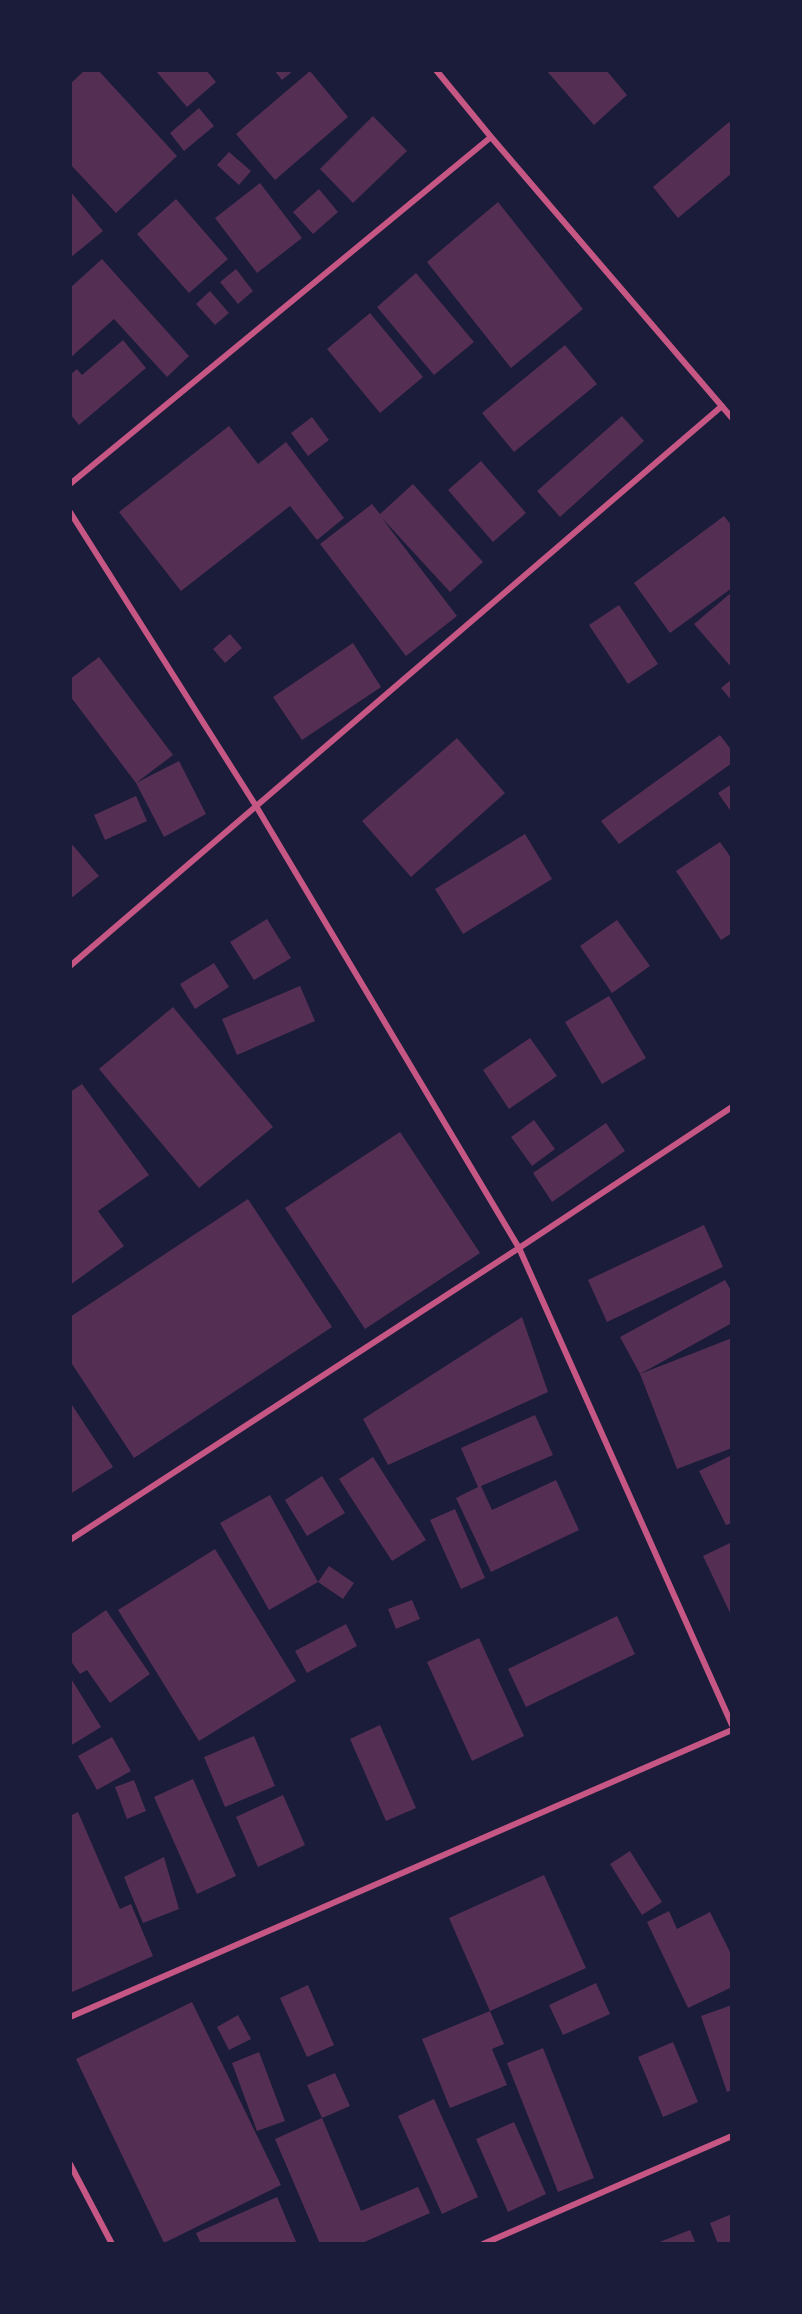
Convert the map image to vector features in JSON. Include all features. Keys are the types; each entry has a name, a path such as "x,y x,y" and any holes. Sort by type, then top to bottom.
{"street":[{"path":"436,70 732,418"},
{"path":"70,484 491,137"},
{"path":"70,966 722,406"},
{"path":"70,512 256,806 519,1248 732,1725"},
{"path":"70,1540 732,1107"},
{"path":"70,2017 732,1730"},
{"path":"483,2244 732,2136"},
{"path":"70,2164 112,2244"}],"building":[{"path":"85,70 98,70 177,156 116,213 70,164 70,84"},
{"path":"155,70 206,70 216,82 187,107"},
{"path":"274,70 294,70 282,80"},
{"path":"546,70 606,70 627,95 594,125"},
{"path":"310,71 348,117 275,180 236,134"},
{"path":"199,108 214,126 184,151 170,133"},
{"path":"373,116 407,151 353,203 320,169"},
{"path":"729,122 732,125 732,173 678,218 653,187"},
{"path":"229,152 251,171 239,185 217,165"},
{"path":"260,183 302,238 257,273 215,218"},
{"path":"319,189 338,212 313,234 293,212"},
{"path":"70,191 103,231 70,258"},
{"path":"176,199 228,259 189,293 137,234"},
{"path":"498,202 583,309 511,368 427,262"},
{"path":"102,259 189,356 167,377 114,319 70,358 70,288"},
{"path":"236,269 253,291 238,304 220,282"},
{"path":"416,273 474,342 434,375 377,307"},
{"path":"210,291 229,313 215,325 196,304"},
{"path":"370,313 423,377 380,413 327,349"},
{"path":"123,340 146,368 79,425 70,414 70,375 77,369 82,375"},
{"path":"565,345 597,384 514,452 482,413"},
{"path":"622,416 644,441 560,517 537,491"},
{"path":"312,417 329,440 308,456 291,433"},
{"path":"229,426 258,464 286,442 344,518 317,540 290,506 181,591 119,512"},
{"path":"481,461 526,513 493,542 448,490"},
{"path":"413,484 483,562 450,592 381,517 457,616 406,656 320,544 372,504 380,514"},
{"path":"724,516 732,526 732,588 670,633 634,583"},
{"path":"732,592 732,668 694,624"},
{"path":"619,605 658,664 628,684 589,625"},
{"path":"230,634 242,648 225,663 213,649"},
{"path":"353,643 381,687 302,740 273,697"},
{"path":"99,657 173,755 136,783 70,696 70,679"},
{"path":"732,679 732,701 721,688"},
{"path":"720,735 732,751 732,763 619,844 601,821"},
{"path":"457,738 505,793 411,877 362,821"},
{"path":"179,761 206,814 164,837 136,783"},
{"path":"732,784 732,813 718,793"},
{"path":"136,796 147,821 105,840 94,815"},
{"path":"525,834 552,879 463,934 435,889"},
{"path":"70,842 99,876 70,899"},
{"path":"720,842 732,859 732,933 721,940 676,871"},
{"path":"267,919 291,958 254,980 230,942"},
{"path":"617,920 650,966 612,993 580,946"},
{"path":"214,963 229,987 195,1009 180,984"},
{"path":"300,986 315,1021 237,1055 222,1019"},
{"path":"609,996 646,1058 602,1084 565,1022"},
{"path":"173,1007 273,1127 199,1188 99,1069"},
{"path":"530,1038 557,1076 509,1109 483,1070"},
{"path":"82,1084 149,1175 98,1211 124,1246 70,1285 70,1092"},
{"path":"534,1120 555,1149 532,1166 511,1137"},
{"path":"606,1123 625,1151 552,1202 533,1173"},
{"path":"400,1132 480,1253 365,1329 285,1208"},
{"path":"248,1199 332,1327 134,1458 70,1361 70,1317"},
{"path":"704,1225 723,1267 607,1322 588,1280"},
{"path":"725,1280 732,1292 732,1323 640,1374 620,1337"},
{"path":"522,1317 548,1392 388,1465 363,1419"},
{"path":"732,1338 732,1448 677,1469 640,1374"},
{"path":"70,1402 113,1467 70,1494"},
{"path":"535,1415 553,1455 481,1486 492,1510 556,1480 579,1530 491,1572 456,1498 478,1487 461,1448"},
{"path":"732,1455 732,1523 726,1525 699,1471"},
{"path":"373,1457 426,1540 392,1561 339,1479"},
{"path":"322,1476 345,1513 307,1536 285,1500"},
{"path":"270,1495 318,1582 269,1610 220,1523"},
{"path":"455,1509 485,1578 461,1589 430,1520"},
{"path":"732,1542 732,1617 703,1556"},
{"path":"215,1549 296,1681 199,1741 118,1610"},
{"path":"329,1566 354,1583 343,1599 318,1582"},
{"path":"412,1600 420,1619 396,1629 388,1609"},
{"path":"106,1610 150,1674 110,1703 87,1670 80,1674 70,1660 70,1635"},
{"path":"617,1616 635,1654 526,1707 508,1669"},
{"path":"346,1624 357,1646 307,1673 295,1651"},
{"path":"479,1638 524,1736 472,1761 427,1662"},
{"path":"70,1677 101,1727 70,1746"},
{"path":"380,1725 416,1808 386,1821 350,1739"},
{"path":"254,1736 275,1786 225,1807 204,1757"},
{"path":"112,1737 131,1771 97,1790 78,1756"},
{"path":"193,1779 236,1876 197,1894 154,1797"},
{"path":"134,1780 146,1811 127,1819 115,1787"},
{"path":"283,1795 305,1845 258,1867 236,1817"},
{"path":"78,1812 120,1909 131,1904 153,1956 70,1993 70,1816"},
{"path":"630,1851 662,1902 642,1915 610,1864"},
{"path":"164,1857 179,1909 143,1923 124,1877"},
{"path":"544,1875 586,1968 490,2011 449,1918"},
{"path":"669,1911 677,1929 710,1912 732,1956 732,1987 688,2008 647,1922"},
{"path":"596,1983 610,2014 563,2035 549,2005"},
{"path":"308,1985 334,2045 307,2057 280,1998"},
{"path":"192,2002 281,2185 164,2243 76,2059"},
{"path":"732,2005 732,2090 727,2092 701,2016"},
{"path":"490,2011 504,2044 492,2049 507,2085 450,2108 422,2039"},
{"path":"238,2015 251,2039 229,2050 217,2027"},
{"path":"673,2042 698,2102 663,2117 638,2057"},
{"path":"543,2048 594,2178 558,2192 507,2063"},
{"path":"259,2052 285,2121 257,2131 232,2063"},
{"path":"335,2073 350,2106 322,2118 307,2085"},
{"path":"434,2099 478,2197 442,2214 398,2116"},
{"path":"322,2118 361,2211 418,2187 430,2213 360,2244 320,2244 275,2139"},
{"path":"514,2122 546,2194 508,2212 476,2139"},
{"path":"277,2197 297,2244 201,2244 196,2233"},
{"path":"732,2214 732,2244 718,2244 710,2223"},
{"path":"690,2230 696,2244 657,2244 657,2243"}]}
